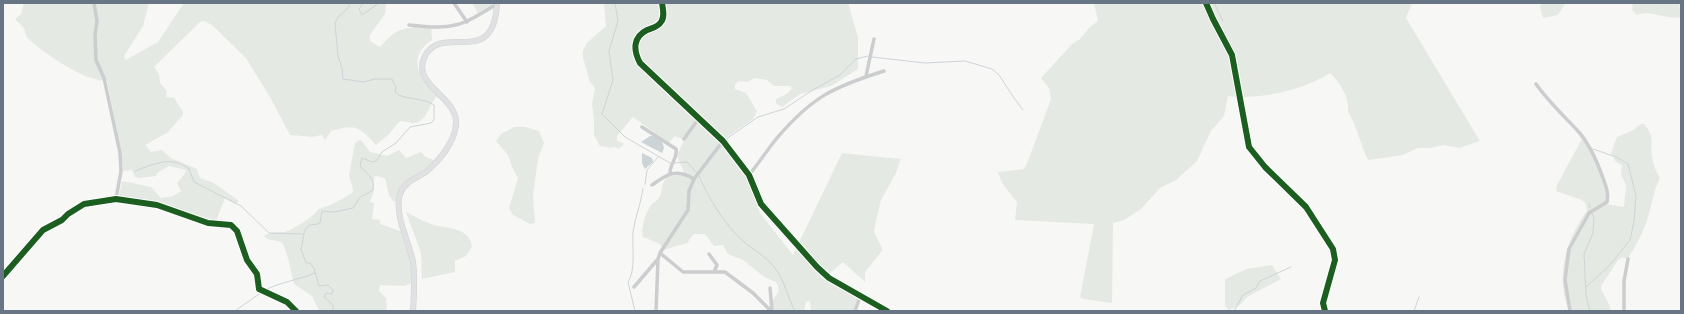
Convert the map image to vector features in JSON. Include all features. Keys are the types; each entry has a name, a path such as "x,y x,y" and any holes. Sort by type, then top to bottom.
{"main road":[{"path":"413,311 413,265 400,216 399,202 401,193 410,181 427,171 439,159 448,146 456,124 456,117 451,104 428,83 423,74 422,65 430,49 438,44 469,42 487,35 495,23 497,4"}],"street":[{"path":"94,3 97,21 95,56 104,78 120,153 121,171 116,199"},
{"path":"454,3 467,22"},
{"path":"662,3 663,18 661,23 640,34 637,40 636,55 647,70 723,141 748,175 761,204 817,267 829,278 887,311"},
{"path":"1206,3 1211,16 1232,55 1249,147 1265,167 1306,206 1333,249 1334,266 1323,303 1325,311"},
{"path":"409,25 444,28 467,22 497,4"},
{"path":"866,76 874,40"},
{"path":"748,175 777,138 804,108 836,87 884,71"},
{"path":"1536,84 1546,98 1578,131 1588,145 1599,164 1607,193 1607,202 1589,213 1570,249 1565,280 1570,311"},
{"path":"684,139 699,118"},
{"path":"642,127 676,149 670,174"},
{"path":"656,311 658,258 660,252 688,210 689,191 695,177 723,141"},
{"path":"652,185 670,174 681,172 695,177"},
{"path":"3,276 43,230 62,220 68,214 84,204 116,199 157,205 208,223 231,225 237,231 247,260 257,274 258,289 287,302 296,311"},
{"path":"660,252 680,271 721,271 727,273 763,301 771,311"},
{"path":"709,254 716,262 714,272"},
{"path":"634,287 658,258"},
{"path":"1624,311 1624,281 1628,259"},
{"path":"770,288 771,311"},
{"path":"855,311 860,297"}],"shaded area":[{"path":"24,3 149,3 143,26 124,56 126,60 158,42 184,3 386,3 385,14 370,35 370,41 380,47 397,31 407,28 431,26 432,40 419,54 417,61 418,68 425,82 438,95 424,118 416,123 400,121 389,134 376,145 361,130 351,127 331,131 325,140 322,135 312,137 290,135 271,99 246,58 212,25 204,21 200,22 154,67 159,74 160,83 167,91 166,97 174,98 183,112 183,115 167,133 145,145 151,152 162,150 171,158 197,169 200,178 214,183 239,201 235,204 225,198 216,221 203,220 163,205 122,198 119,196 122,181 151,187 161,198 173,196 181,191 177,183 184,175 186,170 169,166 157,173 156,176 139,178 135,177 132,170 123,171 122,158 107,80 99,80 77,72 53,58 33,43 25,34 24,28 15,19 21,14"},
{"path":"472,3 492,3 492,6 478,13"},
{"path":"604,3 848,3 858,37 858,69 831,86 800,94 782,107 776,103 776,99 789,92 792,88 790,86 774,86 767,80 755,78 747,82 738,81 735,85 735,89 746,93 757,111 753,119 724,139 747,171 760,213 793,255 842,153 901,159 896,173 881,200 874,230 881,245 882,251 865,272 865,282 843,262 829,275 859,294 854,311 811,311 810,301 806,302 804,311 775,311 770,303 778,291 778,285 776,282 766,278 743,260 728,254 723,245 714,246 705,234 694,234 687,243 663,250 660,244 643,237 642,229 646,215 652,204 659,198 662,185 665,180 669,177 682,174 684,172 677,156 684,140 675,136 669,143 633,117 617,136 617,140 624,144 619,149 600,146 594,135 592,104 595,88 590,82 583,58 583,50 587,43 606,26"},
{"path":"1094,3 1412,3 1406,18 1480,141 1459,148 1443,145 1431,148 1418,148 1403,155 1369,160 1348,112 1346,96 1341,86 1330,73 1320,79 1295,89 1267,95 1240,97 1228,96 1224,116 1211,131 1197,161 1176,180 1160,188 1141,209 1124,220 1113,223 1112,303 1083,299 1080,297 1094,224 1015,220 1017,202 1002,183 998,172 1024,169 1026,166 1051,99 1049,88 1041,78 1072,44 1080,39 1089,28 1098,21"},
{"path":"1542,3 1565,3 1558,15 1543,18 1540,7"},
{"path":"1633,3 1679,3 1681,17 1676,18 1647,13 1637,15 1632,10"},
{"path":"1641,124 1644,124 1650,133 1652,140 1652,160 1660,178 1649,215 1633,250 1627,259 1623,257 1618,260 1601,286 1602,292 1611,311 1569,311 1563,285 1565,258 1573,234 1587,211 1586,204 1582,200 1556,191 1557,185 1582,139 1597,161 1604,178 1607,195 1606,204 1624,207 1626,185 1621,175 1622,165 1616,162 1611,153 1617,137 1632,131"},
{"path":"514,127 525,127 539,131 544,143 538,159 533,195 535,223 530,224 513,215 509,208 518,178 508,155 496,141 501,134"},
{"path":"650,136 654,136 662,141 664,148 662,153 641,142"},
{"path":"359,140 362,141 370,152 387,156 399,150 406,158 421,152 426,157 436,161 410,179 397,202 393,201 389,195 385,178 374,177 374,191 370,202 374,203 372,219 380,220 380,224 403,232 412,268 413,282 405,286 380,285 379,291 386,298 387,311 319,311 312,296 294,284 287,254 283,244 279,241 270,240 264,236 266,234 288,231 309,218 317,212 318,209 331,205 352,193 353,190 349,175 355,143"},
{"path":"642,153 652,158 653,162 645,169 642,163"},
{"path":"406,212 431,224 456,230 467,235 472,247 466,256 455,261 455,272 422,279 421,253"},
{"path":"1272,265 1281,279 1247,297 1240,305 1229,310 1225,306 1225,279 1247,269"}],"waterway":[{"path":"333,311 333,305 324,297 326,293 332,294 333,290 328,285 319,286 314,268 310,263 306,263 301,249 307,227 320,223 322,211 334,212 353,208 360,197 372,191 372,180 360,166 362,158 372,162 376,161 382,152 396,143 410,127 431,123 434,120 434,105 429,102 398,95 395,92 396,87 392,79 375,79 363,82 343,79 342,68 338,56 335,23 338,17 348,8 350,3"},
{"path":"363,3 359,9 362,15 379,3"},
{"path":"615,3 618,21 609,51 613,80 602,114 625,137 670,163"},
{"path":"1214,3 1223,21"},
{"path":"726,139 758,117 784,109 811,91 840,75 856,59 868,56"},
{"path":"872,57 925,63 965,61 992,69 999,75 1023,110"},
{"path":"1586,287 1609,266 1630,240 1634,221 1636,196 1628,164 1616,157 1593,149"},
{"path":"645,184 647,170 658,157"},
{"path":"135,171 163,162 176,162 189,169 194,182 241,206 269,233 303,234"},
{"path":"674,163 687,162 697,173"},
{"path":"699,176 713,202 736,235 771,263 778,272 795,311"},
{"path":"635,311 628,282 633,265 633,232 643,189"},
{"path":"1589,204 1590,208"},
{"path":"1590,311 1586,296 1584,254 1593,233 1594,218 1592,213"},
{"path":"1234,311 1243,295 1256,288 1260,281 1291,267"},
{"path":"265,290 315,273"},
{"path":"235,311 262,292"},
{"path":"1414,311 1419,297"}],"cycle path":[{"path":"662,3 663,15 660,24 642,33 637,40 635,49 640,63 723,141 749,175 761,204 817,267 829,278 887,311"},
{"path":"1206,3 1232,55 1249,147 1265,167 1306,207 1333,249 1335,260 1323,303 1325,311"},
{"path":"3,276 43,230 62,220 68,214 84,204 116,199 157,205 208,223 231,225 237,231 247,260 257,274 259,289 287,302 296,311"}]}
